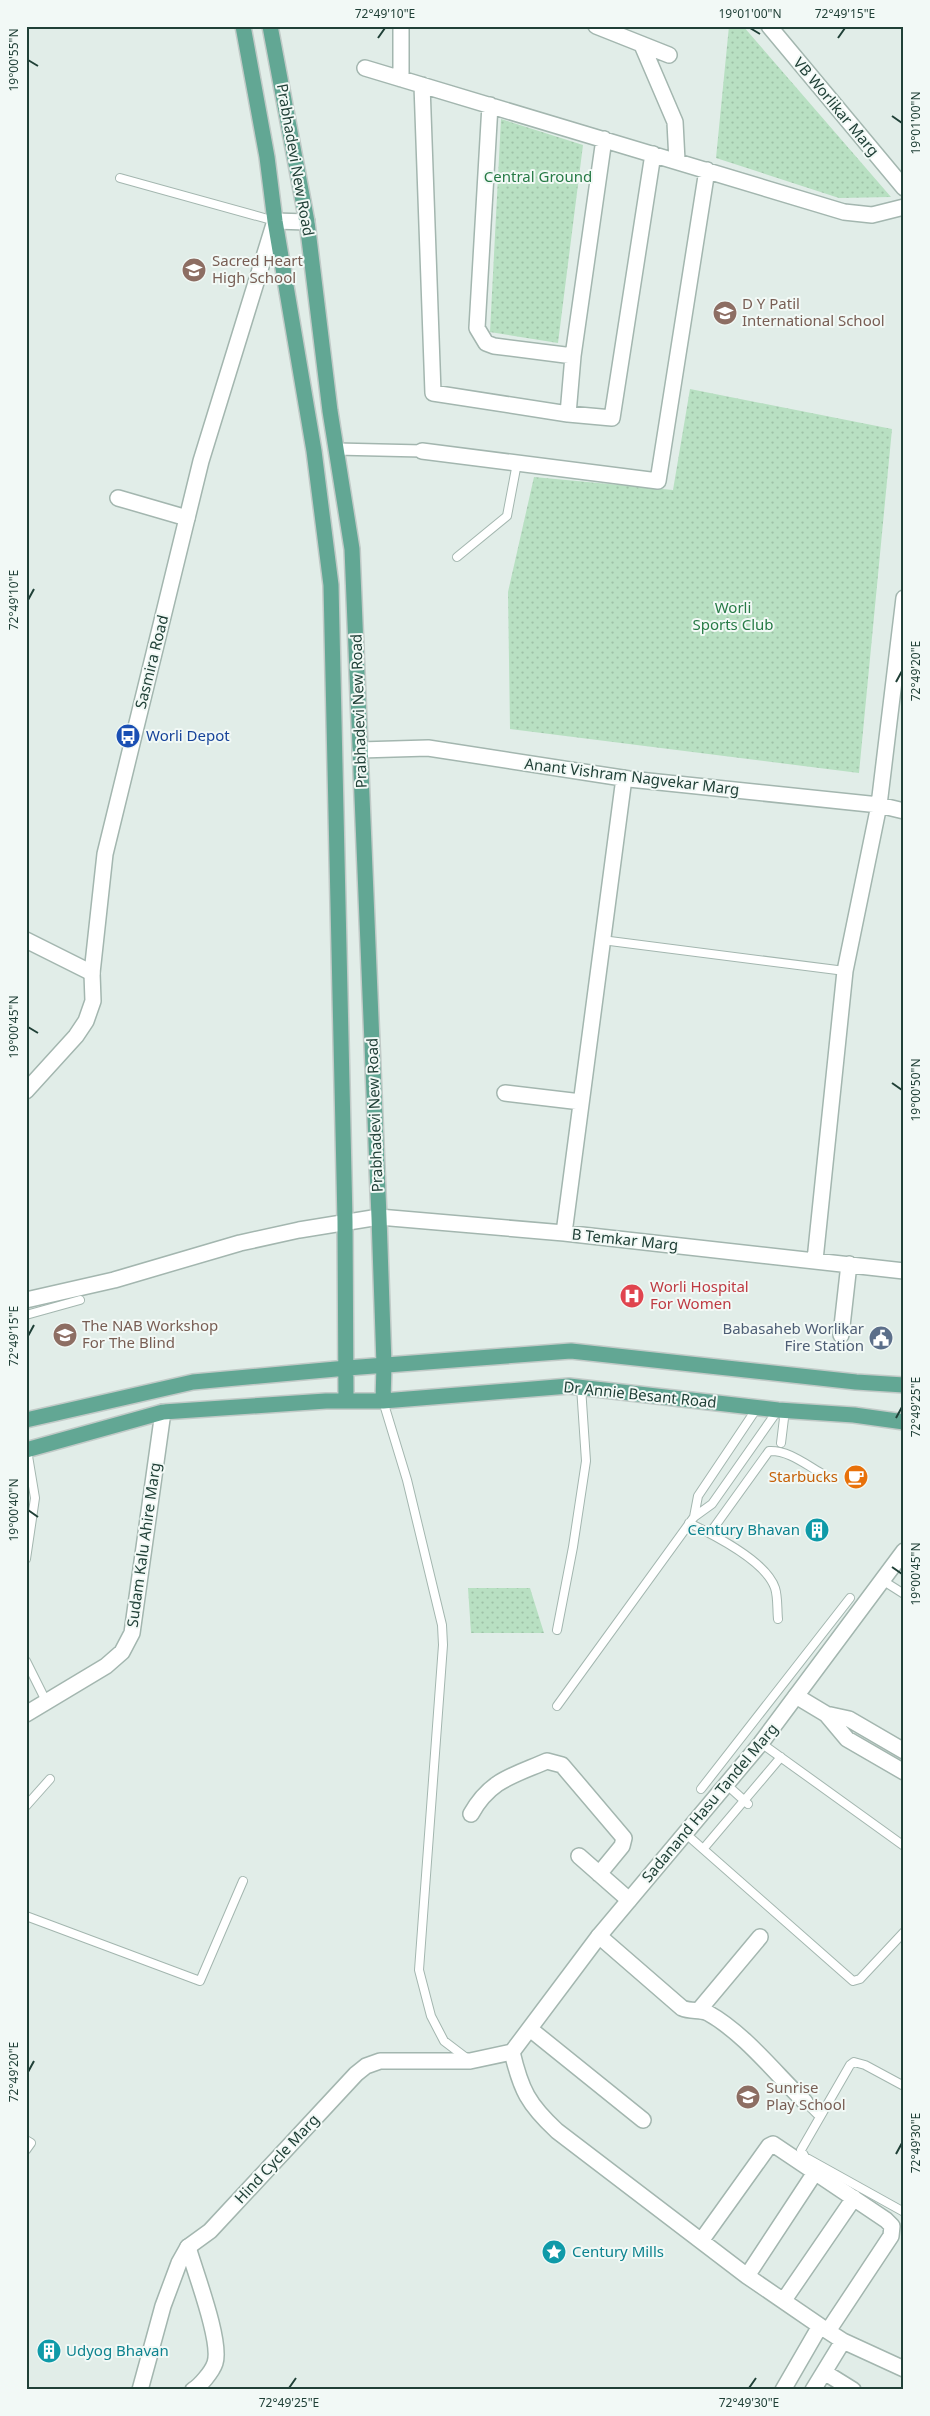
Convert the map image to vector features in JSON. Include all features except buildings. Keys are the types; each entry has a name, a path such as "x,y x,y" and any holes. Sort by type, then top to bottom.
{"main road":[{"name":"Prabhadevi New Road","path":"243,26 267,157 275,221 314,452 331,585 345,1221 346,1400"},
{"name":"Prabhadevi New Road","path":"270,26 307,222 336,449 352,549 379,1217 384,1365 383,1402"},
{"path":"26,1420 194,1382 571,1351 856,1382 904,1385"},
{"name":"Dr Annie Besant Road","path":"27,1450 163,1412 346,1400 383,1402 556,1387 581,1387 757,1408 854,1415 900,1423"}],"street":[{"path":"401,26 401,79"},
{"path":"596,26 669,55"},
{"name":"VB Worlikar Marg","path":"769,26 904,188"},
{"path":"642,45 675,122 678,161"},
{"path":"364,68 844,212 872,216 904,207"},
{"path":"422,85 433,393 568,414 612,418 653,154"},
{"path":"490,105 477,328 486,343 494,346 573,356"},
{"path":"568,414 573,356 604,139"},
{"path":"336,449 422,451 658,480 707,170"},
{"path":"275,221 307,222"},
{"name":"Sasmira Road","path":"26,1091 76,1036 86,1021 93,1001 92,972 105,854 201,461 275,221"},
{"path":"118,498 187,518"},
{"path":"815,1260 845,971 879,806 904,598"},
{"name":"Anant Vishram Nagvekar Marg","path":"360,750 428,748 624,778 879,806 904,811"},
{"path":"564,1233 624,778"},
{"path":"26,940 92,972"},
{"path":"505,1093 581,1102"},
{"name":"B Temkar Marg","path":"26,1300 114,1280 240,1243 345,1221 379,1217 564,1233 904,1271"},
{"path":"841,1335 849,1264"},
{"name":"Sudam Kalu Ahire Marg","path":"26,1714 106,1666 122,1652 132,1633 163,1412"},
{"name":"Sadanand Hasu Tandel Marg","path":"512,2052 598,1936 761,1743 904,1551"},
{"path":"796,1696 826,1714 848,1719 904,1751"},
{"path":"826,1714 847,1739 904,1772"},
{"path":"471,1814 480,1798 494,1784 546,1761 562,1765 624,1838 622,1846 599,1874"},
{"path":"579,1856 629,1900"},
{"path":"598,1936 682,2008 691,2012 699,2010 707,2012 742,2039 804,2102"},
{"path":"699,2010 760,1937"},
{"path":"530,2028 643,2120"},
{"path":"512,2052 520,2084 536,2111 557,2131 747,2276 824,2329 843,2341 901,2362"},
{"name":"Hind Cycle Marg","path":"140,2390 163,2306 188,2248 210,2231 356,2074 366,2066 380,2062 470,2061 512,2052"},
{"path":"701,2241 769,2146 778,2145 892,2226 893,2230 783,2390"},
{"path":"747,2276 816,2171"},
{"path":"784,2300 854,2198"},
{"path":"188,2248 216,2342 215,2363 198,2387 193,2390"},
{"path":"813,2390 843,2341"},
{"path":"824,2372 853,2390"}],"lane":[{"path":"120,178 275,221"},
{"path":"456,557 507,516 517,463"},
{"path":"602,940 845,971"},
{"path":"26,1315 80,1300"},
{"path":"557,1630 573,1547 586,1461 581,1387"},
{"path":"383,1402 407,1480 442,1635 419,1970 431,2016 444,2041 470,2061"},
{"path":"691,1520 698,1496 757,1408"},
{"path":"781,1443 782,1410"},
{"path":"557,1706 691,1520 712,1504 782,1410"},
{"path":"26,1559 35,1498 27,1450"},
{"path":"710,1533 769,1451 789,1454 821,1473"},
{"path":"691,1520 747,1556 763,1572 775,1588 778,1619"},
{"path":"882,1580 904,1594"},
{"path":"700,1789 850,1598"},
{"path":"814,1644 826,1654"},
{"path":"26,1661 47,1703"},
{"path":"761,1743 904,1846"},
{"path":"704,1848 746,1802 781,1756"},
{"path":"717,1769 746,1802"},
{"path":"26,1806 50,1779"},
{"path":"686,1834 853,1982 860,1979 904,1932"},
{"path":"26,1916 200,1981 243,1881"},
{"path":"904,2086 864,2065 854,2062 850,2065 801,2150 802,2154 904,2212"},
{"path":"804,2102 820,2117"},
{"path":"26,2140 31,2143 26,2150"}],"green space":[{"path":"729,26 743,26 891,197 839,198 716,158"},
{"name":"Central Ground","path":"501,119 583,145 558,343 490,332"},
{"name":"Worli Sports Club","path":"690,389 892,429 859,773 510,729 508,592 534,477 673,490"},
{"path":"468,1588 530,1588 544,1633 471,1633"}],"place":[{"name":"Sacred Heart High School","path":"194,270"},
{"name":"D Y Patil International School","path":"725,313"},
{"name":"Worli Depot","path":"128,736"},
{"name":"Worli Hospital For Women","path":"632,1296"},
{"name":"The NAB Workshop For The Blind","path":"65,1335"},
{"name":"Babasaheb Worlikar Fire Station","path":"881,1338"},
{"name":"Starbucks","path":"856,1477"},
{"name":"Century Bhavan","path":"817,1530"},
{"name":"Sunrise Play School","path":"748,2097"},
{"name":"Century Mills","path":"554,2252"},
{"name":"Udyog Bhavan","path":"49,2351"}]}
